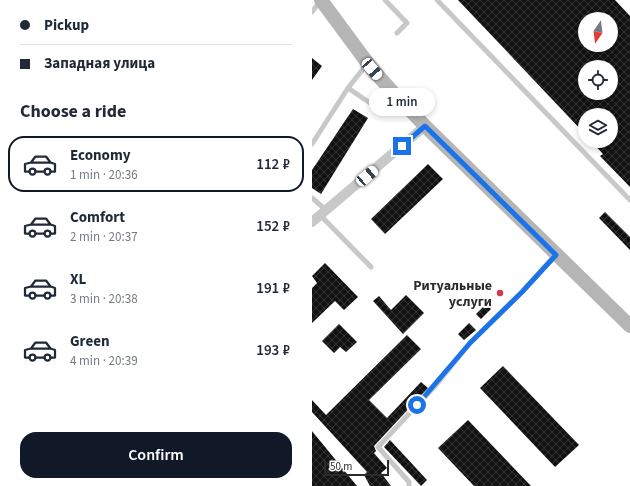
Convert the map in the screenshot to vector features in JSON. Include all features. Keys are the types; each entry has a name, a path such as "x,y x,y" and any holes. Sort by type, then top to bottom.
{"main road":[{"path":"321,0 368,63 425,126 630,326"}],"street":[{"path":"312,222 425,126"}],"lane":[{"path":"312,12 321,0"},
{"path":"386,0 407,23 397,32"},
{"path":"437,0 630,200"},
{"path":"312,144 348,88 368,63"},
{"path":"348,88 373,105"},
{"path":"312,198 371,267"},
{"path":"409,486 408,482 378,447 437,384 470,343 522,292 556,255"}],"building":[{"path":"458,0 615,0 630,16 630,187 600,156 603,154 597,148 618,148 618,108 578,108 578,127"},
{"path":"312,58 322,66 312,80"},
{"path":"353,109 368,118 321,194 312,188 312,170"},
{"path":"428,164 443,179 385,234 371,219"},
{"path":"605,212 630,237 630,250 599,218"},
{"path":"325,263 358,297 344,310 335,301 312,323 312,288 317,283 312,276"},
{"path":"406,295 424,313 403,334 373,301 379,296 391,310"},
{"path":"486,304 491,309 481,319 476,314"},
{"path":"469,323 476,330 464,340 458,334"},
{"path":"339,324 357,342 346,352 340,347 334,353 322,341"},
{"path":"407,335 421,349 369,400 387,418 421,382 428,388 374,446 376,451 374,453 387,468 381,473 391,486 370,486 364,475 367,472 312,412 312,400 326,415"},
{"path":"503,366 579,445 555,467 480,388"},
{"path":"468,420 531,486 474,486 438,448"},
{"path":"312,431 357,486 312,486"},
{"path":"390,440 427,480 421,486 384,447"}],"place":[{"name":"Ритуальные услуги","path":"500,293"}],"route":[{"path":"402,146 425,126 556,255 522,292 470,343 437,384 417,405"}]}
